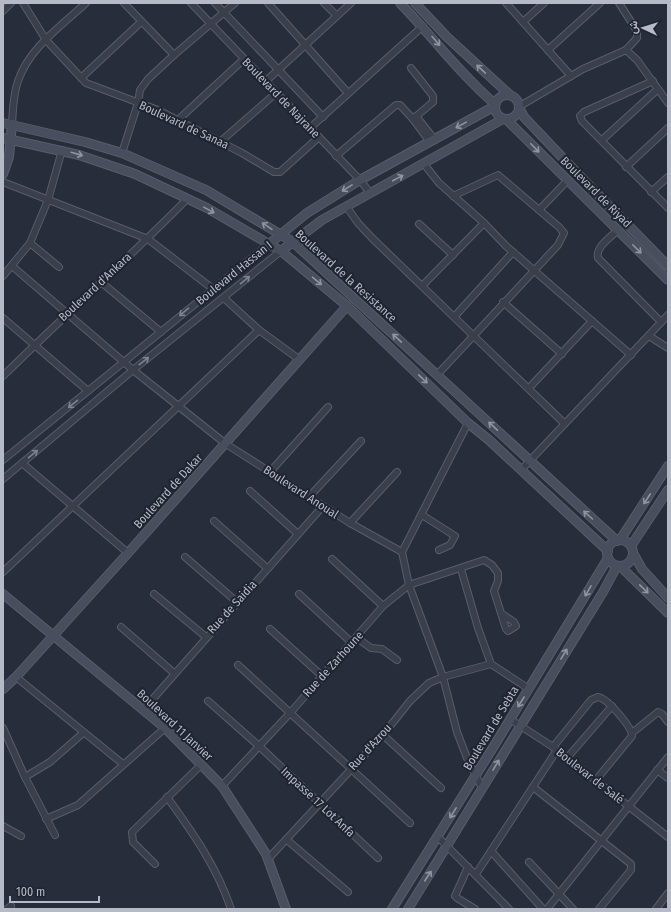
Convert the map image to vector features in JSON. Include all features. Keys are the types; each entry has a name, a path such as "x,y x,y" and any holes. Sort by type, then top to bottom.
{"street":[{"path":"3,11 11,3"},
{"name":"Boulevard de Sanaa","path":"23,3 46,40 81,78 92,86 178,120 277,173 319,137"},
{"path":"3,174 9,157 7,138 12,124 13,103 18,82 28,59 86,3"},
{"path":"124,3 174,56"},
{"name":"Boulevard de Najrane","path":"191,3 360,180 370,193"},
{"path":"215,3 278,71 323,116"},
{"path":"122,153 138,103 140,90 148,79 235,3"},
{"path":"268,3 348,93"},
{"path":"324,3 336,16"},
{"path":"265,82 304,44 351,3"},
{"path":"400,3 423,26 469,79 495,105 497,114 505,120 514,118 520,107 571,76 618,52 626,50 637,38 637,31 619,3"},
{"path":"415,3 447,37 515,98 520,107"},
{"path":"506,3 571,76"},
{"path":"523,22 544,3"},
{"path":"548,50 600,3"},
{"path":"81,78 141,22"},
{"path":"310,128 423,26"},
{"path":"626,50 632,53 668,103"},
{"path":"178,120 244,59"},
{"path":"410,68 434,99 414,117"},
{"path":"653,81 581,114 582,121 668,208"},
{"path":"642,87 648,98"},
{"path":"602,140 658,89"},
{"path":"220,142 276,93"},
{"path":"495,105 498,99 504,95 510,95"},
{"path":"336,156 396,106 400,105 414,117 433,141"},
{"name":"Boulevard Hassan I","path":"3,460 307,212 360,180 433,141 495,105"},
{"name":"Boulevard de Riyad","path":"520,107 524,117 668,265"},
{"name":"Boulevard Hassan I","path":"3,478 280,251 322,220 505,120"},
{"name":"Boulevard de Riyad","path":"505,120 668,280"},
{"name":"Boulevard de la Resistance","path":"3,123 85,142 122,153 206,190 293,242 529,461 619,540"},
{"path":"626,167 668,128"},
{"name":"Boulevard de la Resistance","path":"7,138 62,150 135,174 187,199 280,251 347,306 468,423 521,470 608,554"},
{"path":"3,276 30,243 48,200 62,150"},
{"path":"424,164 439,183 484,223 513,252 631,355"},
{"path":"436,375 475,335 503,302 562,240 564,234 559,227 498,175 453,196"},
{"path":"651,192 668,176"},
{"path":"539,210 567,181"},
{"path":"3,182 156,243 213,289"},
{"name":"Boulevard d'Ankara","path":"3,376 67,313 148,239 187,199"},
{"path":"346,206 358,223 372,238 475,335 564,423"},
{"path":"423,285 484,223"},
{"path":"419,224 453,255"},
{"path":"618,230 599,248 597,252 598,258 661,322"},
{"path":"30,243 59,267"},
{"path":"455,316 513,252"},
{"name":"Boulevard Anoual","path":"12,266 133,370 226,444 350,523 402,552"},
{"path":"101,282 161,332"},
{"path":"224,298 259,330 300,360"},
{"path":"503,302 562,354"},
{"name":"Boulevard de Dakar","path":"3,689 16,677 226,444 347,306"},
{"path":"521,470 668,315"},
{"path":"3,318 88,391"},
{"path":"529,388 592,321"},
{"path":"3,572 259,330"},
{"path":"649,336 668,348"},
{"path":"270,472 328,407"},
{"path":"468,423 402,552 409,585 443,677 457,732 482,788"},
{"path":"309,497 360,441"},
{"path":"3,450 9,455"},
{"path":"22,463 74,505 128,553"},
{"path":"668,466 619,540 611,544 608,554 618,566 668,613"},
{"path":"350,523 397,472"},
{"path":"250,490 298,534"},
{"path":"618,566 628,564 633,557 632,549 668,490"},
{"name":"Rue de Saidia","path":"143,710 174,673 323,506"},
{"path":"422,515 455,536 450,545 439,550"},
{"path":"214,521 268,568"},
{"path":"619,540 632,549 642,569 668,598"},
{"name":"Boulevard de Sebta","path":"392,909 476,776 608,554"},
{"path":"185,557 237,602"},
{"path":"332,559 383,606"},
{"name":"Rue de Zarhoune","path":"222,786 291,712 321,675 357,638 383,606 409,585 461,569 483,560 492,565 498,574 494,591 502,614"},
{"name":"Boulevard de Sebta","path":"408,909 618,566"},
{"path":"461,569 478,628 491,664 529,688"},
{"name":"Boulevard 11 Janvier","path":"3,594 165,728 222,786 243,817 268,859 286,909"},
{"path":"154,594 206,637"},
{"path":"299,594 352,643"},
{"path":"121,627 174,673"},
{"path":"270,629 321,675"},
{"path":"357,638 371,648 382,649 397,660"},
{"name":"Rue d'Azrou","path":"268,859 383,735 410,701 429,683 443,677 491,664"},
{"path":"238,665 291,712 410,823"},
{"path":"16,677 123,764"},
{"path":"476,874 533,787 555,749 593,698 602,697 612,706 632,733"},
{"name":"Impasse 17 Lot Anfa","path":"208,701 259,746 378,858"},
{"path":"567,758 612,706"},
{"path":"596,780 631,739 632,733 658,712 662,714 668,722"},
{"name":"Boulevar de Salé","path":"510,719 555,749 668,837"},
{"path":"3,728 25,777 55,835"},
{"path":"46,819 78,805 165,728"},
{"path":"25,777 50,762 83,732"},
{"path":"383,735 440,788"},
{"path":"546,909 668,757"},
{"path":"155,864 133,842 132,832 202,764"},
{"path":"657,770 668,778"},
{"path":"533,787 601,839 632,866 599,909"},
{"path":"167,797 206,852 225,891 231,909"},
{"path":"3,826 20,836"},
{"path":"438,837 509,909"},
{"path":"286,840 348,892"},
{"path":"491,851 543,909"},
{"path":"528,862 573,909"},
{"path":"468,867 455,896 475,909"},
{"path":"656,909 668,893"}]}
